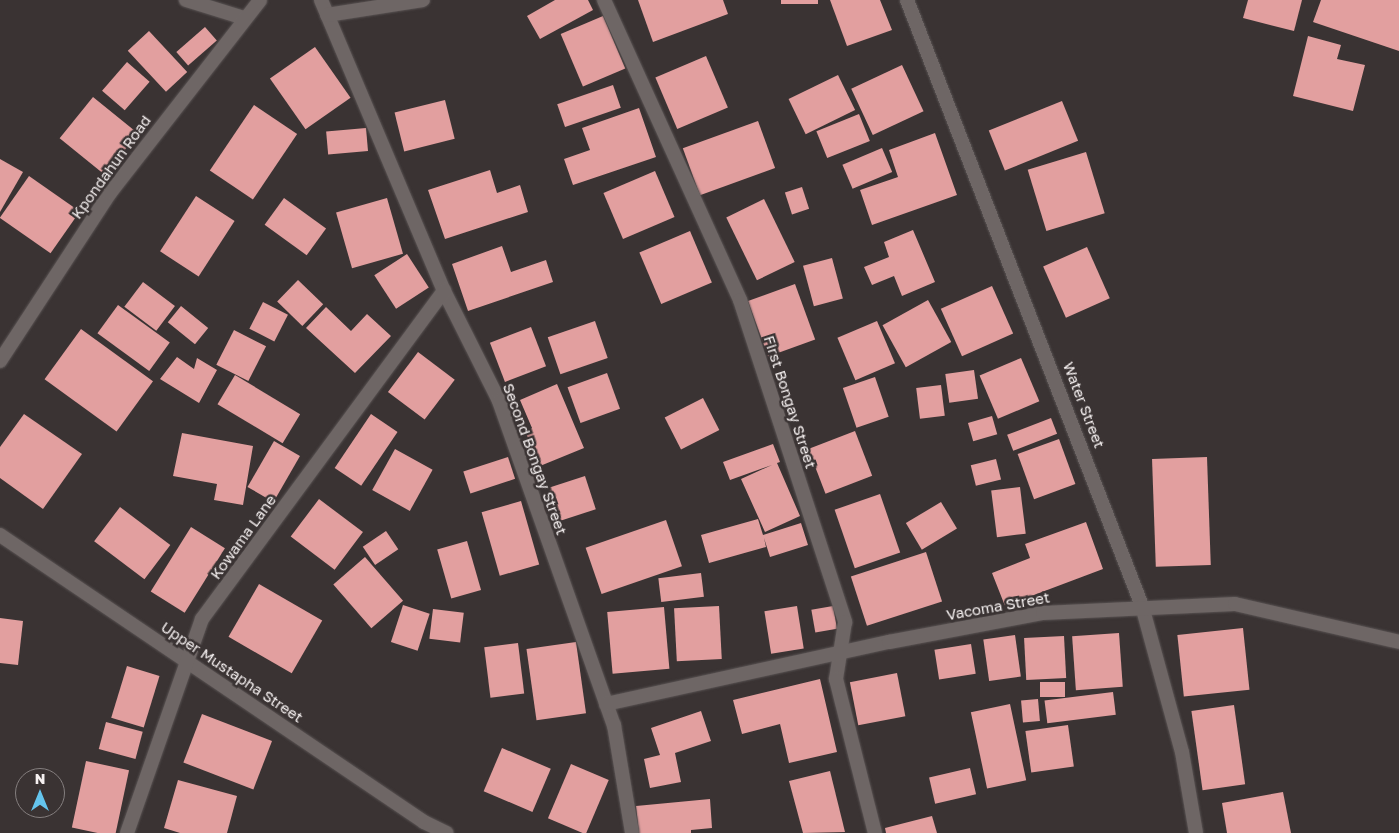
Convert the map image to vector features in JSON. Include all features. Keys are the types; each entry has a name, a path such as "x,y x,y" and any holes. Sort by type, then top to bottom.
{"street":[{"path":"186,0 244,18"},
{"name":"Kpondahun Road","path":"0,362 110,193 244,18 260,0"},
{"name":"Second Bongay Street","path":"321,0 444,291 499,401 614,725 632,833"},
{"path":"327,15 423,0"},
{"name":"First Bongay Street","path":"604,0 740,300 845,622 836,679 875,833"},
{"name":"Water Street","path":"907,0 1142,606 1182,752 1196,833"},
{"name":"Kowama Lane","path":"126,833 202,619 444,291"},
{"name":"Upper Mustapha Street","path":"0,535 186,661 422,828 447,833"},
{"name":"Vacoma Street","path":"606,704 841,653 1043,614 1142,606 1235,604 1399,642"}],"building":[{"path":"555,0 588,0 593,10 540,39 527,16"},
{"path":"638,0 723,0 728,14 653,42"},
{"path":"781,0 818,0 818,4 781,4"},
{"path":"830,0 880,0 892,30 847,46"},
{"path":"1248,0 1302,0 1294,31 1243,18"},
{"path":"1321,0 1399,0 1399,51 1313,22"},
{"path":"603,16 625,68 583,86 561,34"},
{"path":"205,27 217,41 188,66 176,52"},
{"path":"149,31 187,72 166,92 128,51"},
{"path":"1308,36 1341,45 1337,59 1365,65 1353,111 1293,96"},
{"path":"315,47 351,98 306,129 270,79"},
{"path":"706,56 728,108 677,129 655,77"},
{"path":"127,62 150,82 125,110 102,91"},
{"path":"902,65 924,111 873,135 851,89"},
{"path":"838,75 855,110 806,134 789,99"},
{"path":"613,85 621,108 565,127 557,104"},
{"path":"93,97 138,134 105,175 60,138"},
{"path":"445,100 455,139 404,151 395,113"},
{"path":"1062,101 1078,141 1005,170 989,131"},
{"path":"254,105 297,134 253,200 210,170"},
{"path":"639,108 656,157 573,185 564,159 590,150 582,128"},
{"path":"859,114 870,141 827,158 816,131"},
{"path":"758,121 775,168 700,195 683,148"},
{"path":"366,128 368,151 328,154 326,131"},
{"path":"935,133 957,195 872,225 860,190 898,177 889,150"},
{"path":"882,148 892,172 853,189 842,165"},
{"path":"1086,152 1105,213 1046,231 1028,170"},
{"path":"0,159 23,172 0,212"},
{"path":"490,170 497,193 520,185 528,212 445,239 428,190"},
{"path":"655,171 675,217 623,239 603,193"},
{"path":"29,176 80,212 51,253 0,218"},
{"path":"802,187 809,209 792,214 785,193"},
{"path":"196,196 235,221 199,276 160,251"},
{"path":"284,198 326,229 307,255 265,225"},
{"path":"387,198 403,254 352,268 336,213"},
{"path":"764,199 795,262 757,280 726,217"},
{"path":"913,230 935,282 902,296 894,276 872,285 864,267 889,257 884,242"},
{"path":"690,231 712,283 661,304 639,252"},
{"path":"502,246 511,272 546,260 553,282 468,311 452,264"},
{"path":"1087,247 1110,298 1066,318 1043,267"},
{"path":"407,254 429,288 396,309 374,275"},
{"path":"832,258 843,299 814,306 803,266"},
{"path":"298,280 323,304 302,326 277,302"},
{"path":"143,282 175,306 156,331 124,307"},
{"path":"795,284 815,339 768,357 748,301"},
{"path":"992,286 1013,334 962,356 941,309"},
{"path":"928,300 951,342 906,367 883,325"},
{"path":"263,302 288,315 274,341 249,329"},
{"path":"118,305 170,343 149,371 97,333"},
{"path":"181,306 208,328 195,344 168,322"},
{"path":"326,307 351,331 367,314 391,336 355,373 306,328"},
{"path":"595,321 608,358 560,374 548,337"},
{"path":"877,321 895,363 855,380 837,338"},
{"path":"531,327 546,366 505,382 490,343"},
{"path":"81,329 153,381 117,431 45,379"},
{"path":"234,330 266,346 248,381 216,365"},
{"path":"418,352 455,380 425,420 388,392"},
{"path":"177,357 194,369 197,358 217,370 199,403 160,379"},
{"path":"1021,358 1039,401 998,419 980,376"},
{"path":"974,370 978,399 949,403 945,374"},
{"path":"607,373 620,409 581,423 568,387"},
{"path":"235,375 300,414 283,443 217,404"},
{"path":"875,377 889,417 857,428 843,388"},
{"path":"557,384 584,448 540,466 525,431 532,428 520,400"},
{"path":"941,385 945,416 920,419 916,388"},
{"path":"703,398 719,430 681,450 665,418"},
{"path":"24,414 82,454 43,509 0,478 0,447"},
{"path":"371,414 398,432 361,486 335,468"},
{"path":"992,416 997,434 973,441 968,423"},
{"path":"1051,418 1057,434 1013,451 1007,435"},
{"path":"855,431 872,476 826,494 808,449"},
{"path":"182,433 253,446 243,505 214,500 217,484 173,476"},
{"path":"1059,439 1075,484 1034,499 1018,454"},
{"path":"274,441 300,456 273,502 248,487"},
{"path":"773,444 780,462 777,463 800,516 765,532 741,479 772,465 730,480 723,462"},
{"path":"395,449 433,470 410,511 372,490"},
{"path":"508,457 515,479 470,493 463,472"},
{"path":"1207,457 1211,565 1156,567 1152,459"},
{"path":"996,459 1001,479 976,486 971,465"},
{"path":"585,476 596,509 560,521 549,488"},
{"path":"1020,487 1026,534 997,537 991,491"},
{"path":"880,494 900,553 855,568 835,510"},
{"path":"319,499 363,532 335,570 291,537"},
{"path":"521,501 539,564 500,576 482,512"},
{"path":"941,502 957,529 922,550 906,523"},
{"path":"120,507 170,545 144,579 94,541"},
{"path":"758,519 763,535 801,523 808,545 770,557 764,538 766,547 709,563 701,535"},
{"path":"666,520 682,566 602,594 586,548"},
{"path":"1086,522 1103,569 1005,606 992,573 1030,558 1025,544"},
{"path":"191,527 225,548 185,613 151,591"},
{"path":"386,531 398,549 375,565 363,547"},
{"path":"467,541 481,590 451,599 437,550"},
{"path":"926,552 942,601 867,626 851,576"},
{"path":"365,557 403,601 371,628 333,585"},
{"path":"701,573 704,597 661,602 658,578"},
{"path":"259,584 322,620 292,673 228,637"},
{"path":"403,605 430,614 418,651 391,642"},
{"path":"719,606 722,659 677,661 674,608"},
{"path":"797,606 804,648 771,654 764,611"},
{"path":"833,606 837,629 815,632 811,610"},
{"path":"664,607 669,669 613,674 607,612"},
{"path":"433,609 464,613 460,643 429,639"},
{"path":"0,618 23,621 18,665 0,663"},
{"path":"1243,628 1249,690 1184,697 1177,635"},
{"path":"1119,633 1123,687 1076,690 1072,636"},
{"path":"1015,635 1021,677 989,681 983,639"},
{"path":"1064,636 1066,678 1026,680 1024,638"},
{"path":"576,642 586,713 537,720 526,649"},
{"path":"518,643 524,694 490,698 484,647"},
{"path":"971,644 976,674 939,679 934,650"},
{"path":"127,666 160,676 144,728 111,718"},
{"path":"897,673 905,716 858,725 850,682"},
{"path":"820,679 837,752 789,763 780,724 742,734 733,700"},
{"path":"1040,682 1065,682 1065,697 1040,697"},
{"path":"1113,692 1116,715 1047,723 1045,700"},
{"path":"1038,699 1040,721 1023,722 1021,700"},
{"path":"1010,704 1026,780 987,789 971,712"},
{"path":"1234,705 1245,784 1203,790 1191,711"},
{"path":"701,711 711,741 675,753 681,782 650,788 644,759 660,755 651,728"},
{"path":"202,714 272,741 253,789 183,763"},
{"path":"106,722 143,732 135,759 99,749"},
{"path":"1068,725 1074,767 1031,773 1025,731"},
{"path":"502,748 551,769 532,812 484,791"},
{"path":"86,761 129,770 116,833 98,833 72,828"},
{"path":"571,764 609,780 586,833 548,818"},
{"path":"970,768 976,794 935,804 929,777"},
{"path":"830,771 845,832 803,833 789,781"},
{"path":"178,780 237,796 227,833 180,833 164,828"},
{"path":"1283,792 1291,833 1227,833 1222,803"},
{"path":"710,799 712,828 691,830 691,833 639,833 636,806"},
{"path":"932,816 937,833 886,833 885,828"}]}
